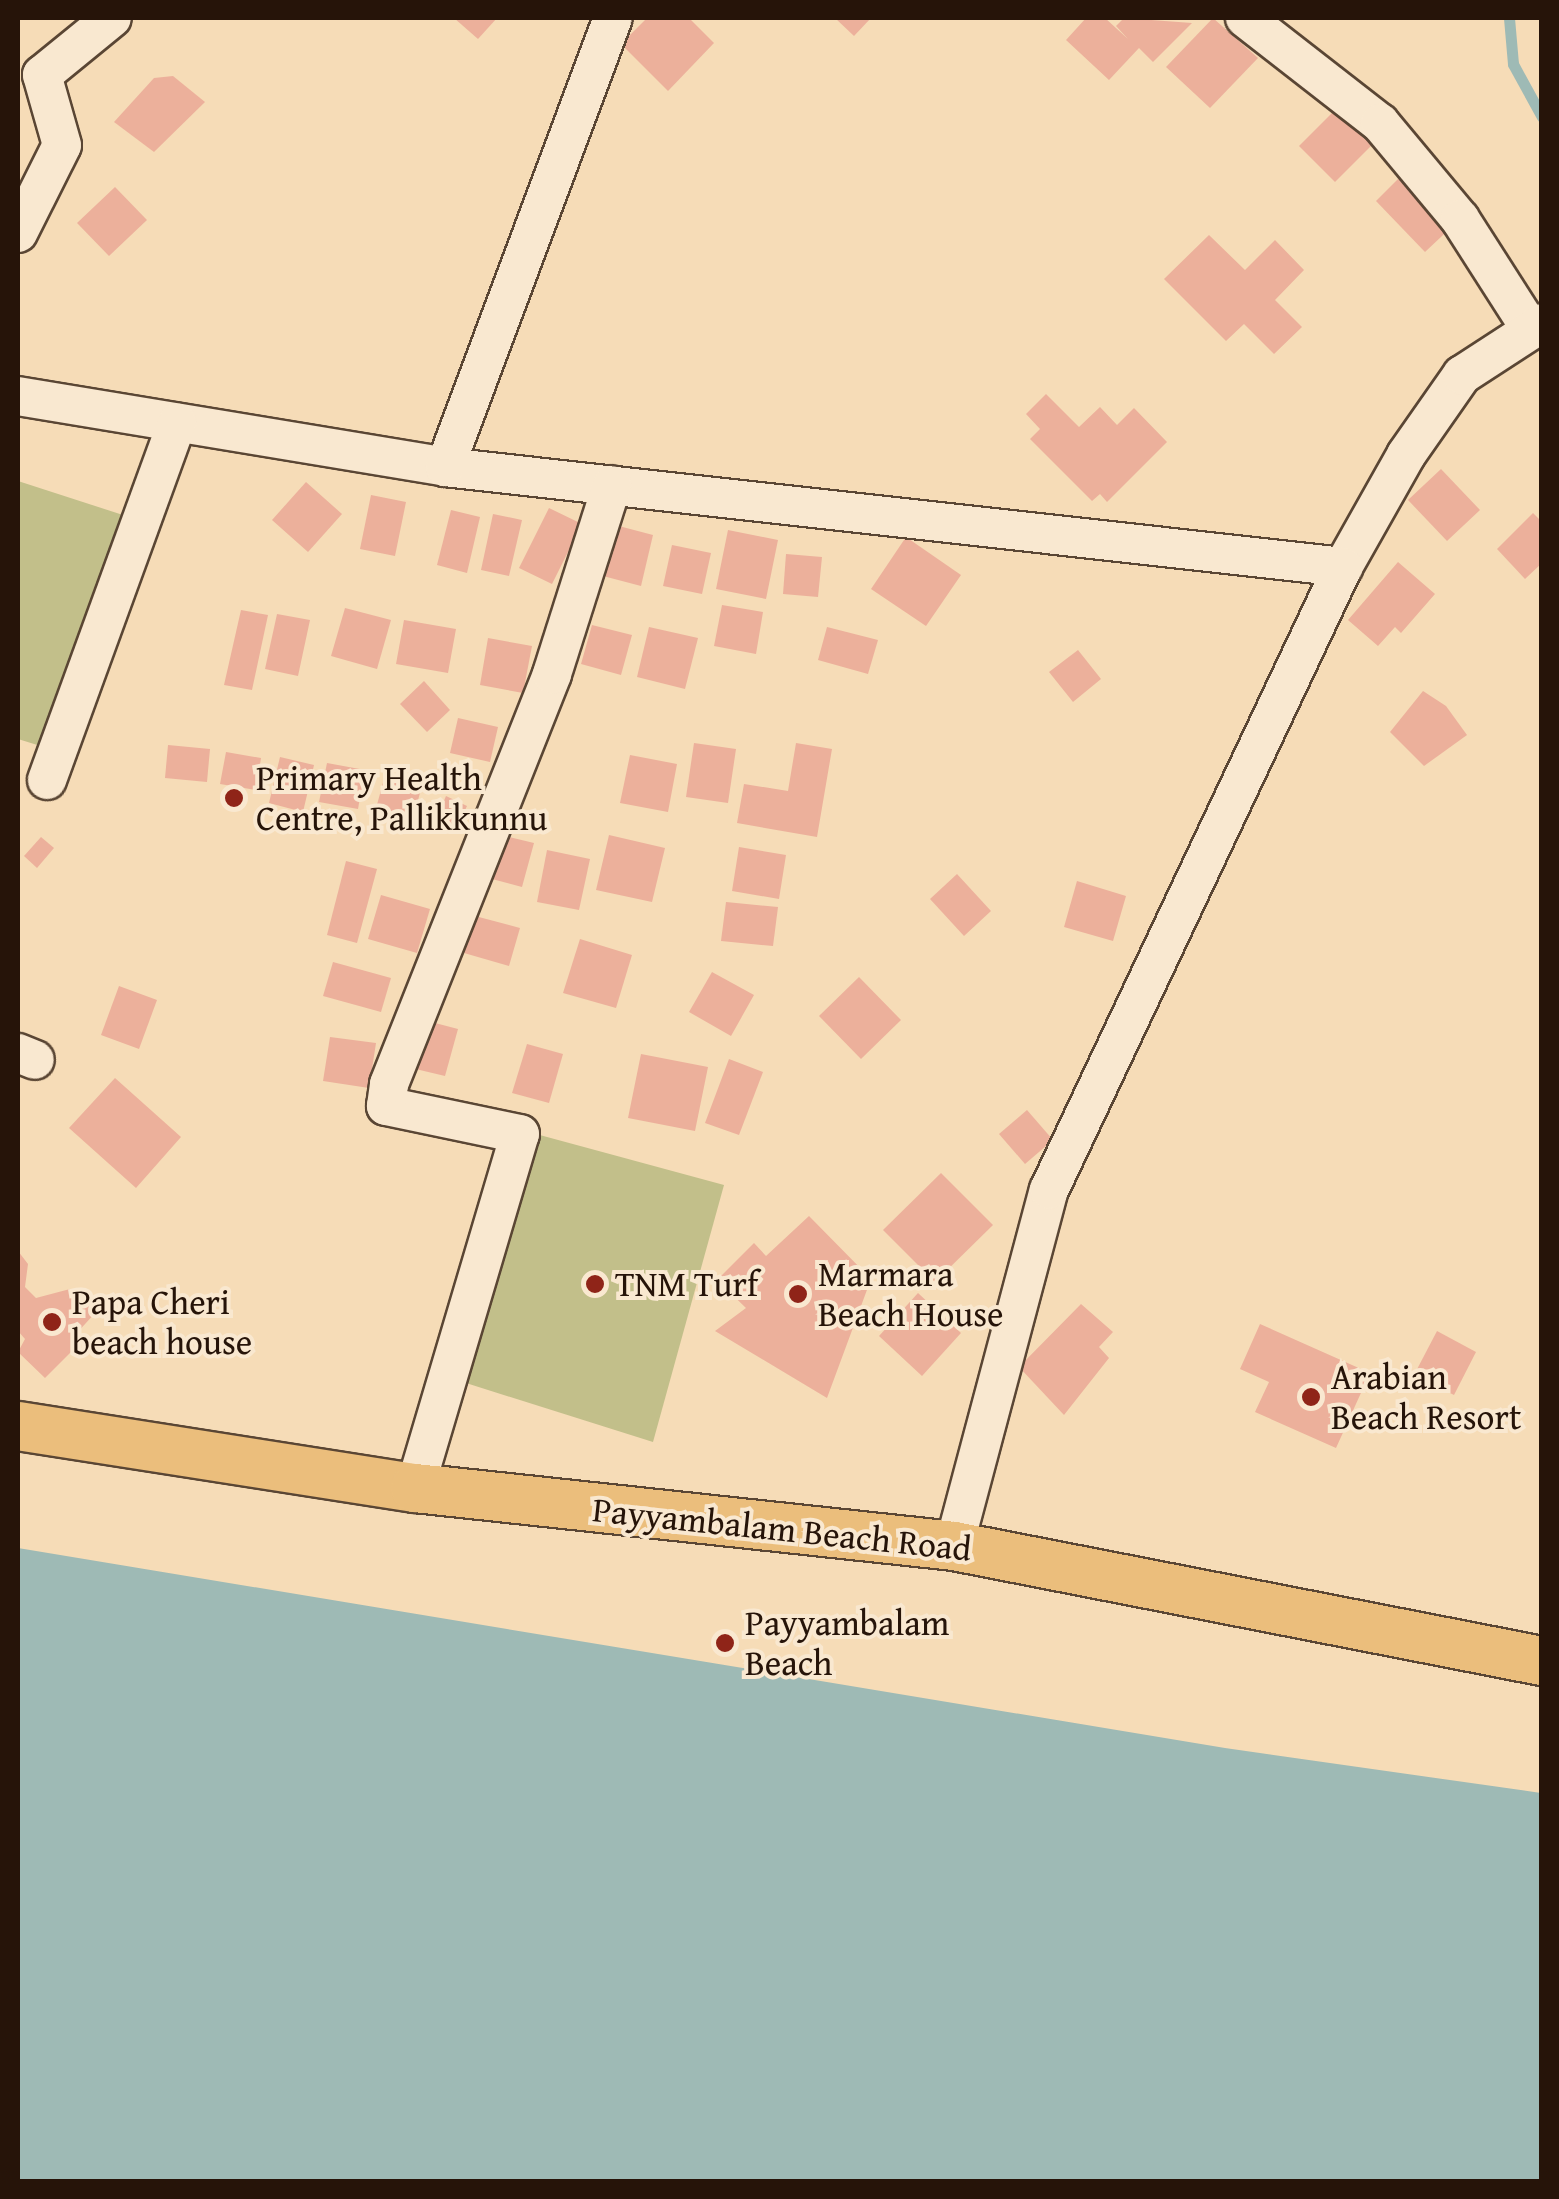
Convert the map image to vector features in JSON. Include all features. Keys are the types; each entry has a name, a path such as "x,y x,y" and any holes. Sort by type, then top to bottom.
{"main road":[{"name":"Payyambalam Beach Road","path":"18,1426 414,1488 954,1546 1542,1661"}],"street":[{"path":"18,234 62,145 42,75 112,18"},
{"path":"444,467 613,18"},
{"path":"954,1546 1049,1190 1343,567 1406,455 1462,375 1535,325 1460,219 1380,124 1245,18"},
{"path":"18,396 444,467 1343,567"},
{"path":"47,780 177,423"},
{"path":"414,1488 520,1134 386,1106 388,1084 552,674 612,485"}],"shaded area":[{"path":"18,481 123,515 47,748 18,739"},
{"name":"TNM Turf","path":"536,1134 724,1185 653,1442 466,1383"}],"water":[{"path":"18,1548 1225,1748 1541,1793 1541,2181 18,2181"}],"building":[{"path":"454,18 497,18 478,39"},
{"path":"647,18 689,18 714,43 668,91 621,44"},
{"path":"835,18 871,18 854,36"},
{"path":"1086,18 1105,18 1128,39 1116,26 1124,18 1192,23 1153,62 1139,48 1109,80 1066,40"},
{"path":"1213,18 1258,58 1210,108 1166,67"},
{"path":"173,76 205,102 154,152 114,122 154,78"},
{"path":"1337,108 1373,144 1335,182 1299,146"},
{"path":"1410,167 1460,219 1425,252 1376,201"},
{"path":"115,187 147,220 109,256 77,223"},
{"path":"1209,235 1245,270 1275,240 1304,270 1275,300 1302,327 1274,354 1244,324 1226,341 1164,279"},
{"path":"1046,394 1079,427 1100,407 1117,425 1134,408 1167,442 1107,502 1100,494 1092,501 1030,439 1040,429 1026,414"},
{"path":"1441,469 1480,510 1447,541 1408,500"},
{"path":"306,482 342,514 308,552 272,520"},
{"path":"371,495 406,502 395,556 360,549"},
{"path":"549,508 582,524 552,584 519,568"},
{"path":"451,510 480,517 467,573 437,565"},
{"path":"1533,513 1542,522 1542,563 1525,579 1497,549"},
{"path":"493,514 522,520 509,576 481,570"},
{"path":"615,525 653,535 641,586 603,576"},
{"path":"728,530 778,540 766,599 716,589"},
{"path":"906,537 961,575 926,626 871,589"},
{"path":"672,545 711,553 702,594 663,586"},
{"path":"786,554 822,557 818,597 783,594"},
{"path":"1398,562 1435,594 1401,633 1395,627 1378,646 1348,620"},
{"path":"722,605 763,612 756,654 714,646"},
{"path":"345,608 391,620 377,669 331,656"},
{"path":"241,610 268,615 252,690 224,685"},
{"path":"277,614 310,620 298,676 265,669"},
{"path":"404,620 456,629 448,673 396,664"},
{"path":"592,625 632,635 621,675 581,664"},
{"path":"649,627 698,638 685,689 637,677"},
{"path":"827,627 878,640 868,674 818,660"},
{"path":"488,638 532,646 523,693 480,685"},
{"path":"1078,650 1101,679 1073,702 1049,672"},
{"path":"424,681 450,710 427,732 400,704"},
{"path":"1423,691 1446,706 1467,735 1424,766 1390,732"},
{"path":"458,718 498,727 490,762 450,753"},
{"path":"694,743 736,749 728,803 686,797"},
{"path":"796,743 832,749 817,837 737,823 744,784 788,791"},
{"path":"168,745 210,749 207,782 165,778"},
{"path":"226,752 261,758 256,790 220,784"},
{"path":"630,755 677,764 668,812 620,803"},
{"path":"280,757 314,765 303,812 269,803"},
{"path":"327,763 365,770 358,809 319,802"},
{"path":"384,779 421,789 412,823 375,812"},
{"path":"446,796 467,806 457,827 437,818"},
{"path":"485,831 534,843 522,887 473,874"},
{"path":"609,835 665,848 652,902 596,890"},
{"path":"41,837 54,848 37,868 24,856"},
{"path":"739,847 786,855 779,899 732,891"},
{"path":"547,850 590,859 579,910 537,902"},
{"path":"346,861 377,869 357,943 327,935"},
{"path":"957,874 991,911 964,936 930,899"},
{"path":"1077,881 1126,896 1113,941 1064,927"},
{"path":"381,895 430,909 417,953 368,939"},
{"path":"726,902 778,907 773,946 721,941"},
{"path":"475,916 520,928 509,966 464,953"},
{"path":"580,939 632,955 616,1008 563,993"},
{"path":"333,962 391,978 381,1012 323,996"},
{"path":"712,972 754,995 731,1036 689,1012"},
{"path":"859,977 901,1020 861,1059 819,1016"},
{"path":"119,986 157,1000 139,1049 101,1035"},
{"path":"416,1018 458,1029 445,1076 403,1066"},
{"path":"330,1037 376,1043 369,1088 323,1081"},
{"path":"527,1044 563,1054 549,1103 512,1093"},
{"path":"641,1054 708,1067 695,1131 628,1118"},
{"path":"729,1059 763,1072 739,1135 705,1123"},
{"path":"115,1078 181,1137 136,1188 69,1128"},
{"path":"1027,1110 1053,1140 1025,1164 999,1134"},
{"path":"941,1173 993,1225 935,1282 883,1230"},
{"name":"Marmara Beach House","path":"809,1216 871,1279 827,1398 715,1331 746,1308 717,1280 754,1243 766,1256"},
{"name":"Papa Cheri beach house","path":"18,1251 28,1264 25,1287 36,1298 70,1289 96,1312 75,1335 82,1341 45,1378 18,1352 25,1339 18,1331"},
{"path":"918,1293 961,1333 922,1376 879,1336"},
{"path":"1081,1304 1113,1332 1099,1347 1109,1358 1064,1415 1019,1367"},
{"name":"Arabian Beach Resort","path":"1260,1324 1370,1373 1336,1448 1255,1412 1269,1382 1240,1369"},
{"path":"1437,1331 1476,1352 1454,1395 1414,1375"}],"waterway":[{"path":"1509,18 1513,64 1542,117"}],"place":[{"name":"Primary Health Centre, Pallikkunnu","path":"234,798"},
{"name":"TNM Turf","path":"595,1284"},
{"name":"Marmara Beach House","path":"798,1294"},
{"name":"Papa Cheri beach house","path":"52,1322"},
{"name":"Arabian Beach Resort","path":"1311,1397"},
{"name":"Payyambalam Beach","path":"725,1643"}]}
